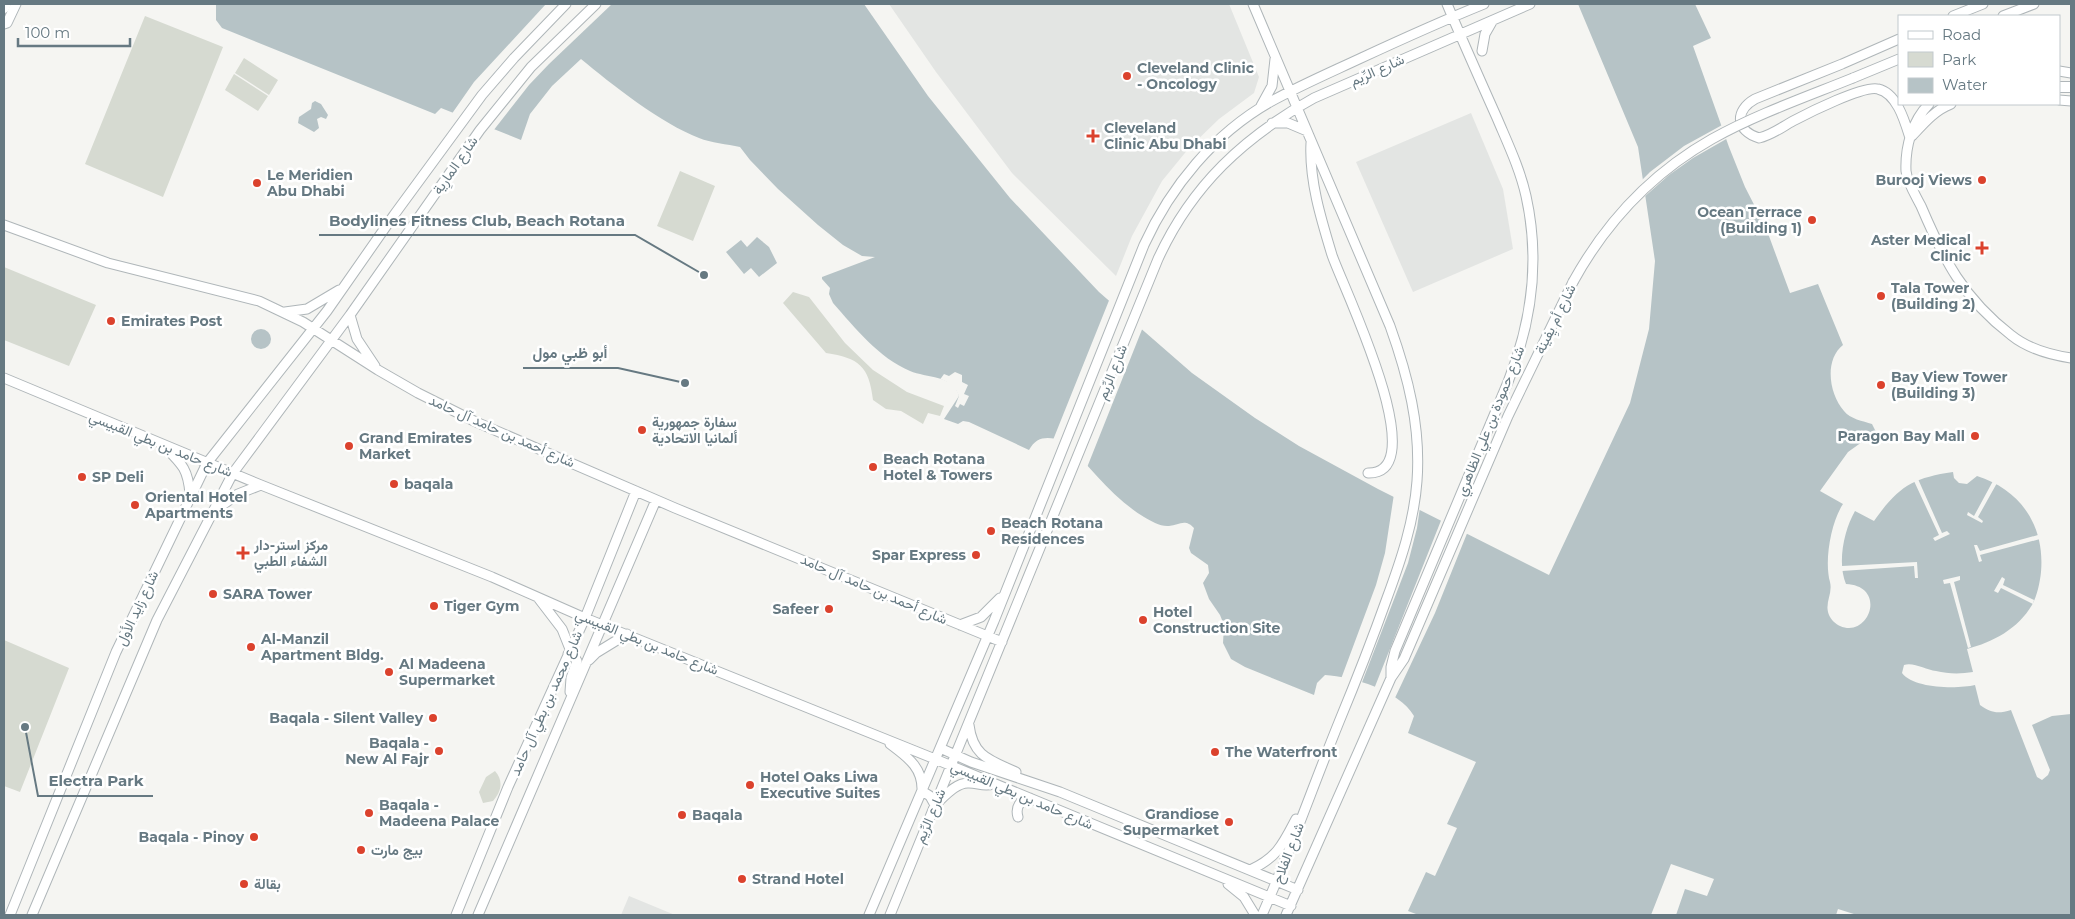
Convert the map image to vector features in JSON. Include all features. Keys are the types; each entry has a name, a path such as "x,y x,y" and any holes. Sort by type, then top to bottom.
{"main road":[{"path":"4,8 6,4"},
{"path":"4,24 7,23 16,4"},
{"name":"شارع المارِية","path":"313,328 482,95 514,58 566,4"},
{"name":"شارع المارِية","path":"331,340 457,161 505,99 531,67 596,4"},
{"path":"1250,870 1270,860 1280,849 1312,790 1404,553 1412,518 1418,466 1415,419 1405,369 1381,302 1253,4"},
{"name":"شارع حمودة بن علي الظاهري","path":"1337,803 1391,678 1395,651 1514,367 1524,336 1532,289 1533,246 1526,194 1515,160 1447,4"},
{"name":"شارع الرِّيم","path":"869,915 988,636 1148,236 1174,192 1198,161 1227,133 1259,109 1290,91 1484,4"},
{"name":"شارع الرِّيم","path":"890,915 1154,268 1169,237 1189,204 1241,146 1272,122 1297,107 1460,33 1530,4"},
{"path":"1956,15 1984,4"},
{"path":"1969,15 1984,4"},
{"path":"2006,15 2035,4"},
{"path":"2013,15 2035,4"},
{"path":"1482,51 1486,34 1493,20"},
{"path":"1898,39 1755,99 1744,108 1740,115 1740,121 1747,133 1759,138 1772,134 1797,119 1870,88 1880,89 1890,96 1901,110 1910,138"},
{"path":"1259,109 1272,86 1275,57"},
{"name":"شارع أم يِفينة","path":"1391,678 1404,659 1524,380 1577,275 1606,230 1654,180 1696,148 1737,126 1897,60"},
{"path":"1928,105 1916,120 1910,138 1906,172 1939,248 1956,279 1973,301 2012,336 2038,349 2071,358"},
{"path":"1910,138 1928,118 1948,105"},
{"path":"1272,122 1288,123 1308,131"},
{"path":"1311,140 1313,176 1327,239 1338,273 1367,340 1386,398 1391,429 1391,458 1384,469 1368,473"},
{"name":"شارع أحمد بن حامد آل حامد","path":"4,224 108,263 259,301 285,312 378,370 418,393 476,422 656,500 1002,642"},
{"path":"285,312 300,311 313,306 343,287"},
{"path":"350,315 357,339 378,370"},
{"name":"شارع زايد الأول","path":"10,915 113,660 190,495 207,463 313,328"},
{"name":"شارع زايد الأول","path":"32,915 157,620 211,515 233,473 331,340"},
{"name":"شارع حامد بن بطي القبيسي","path":"4,378 162,445 492,576 584,618 951,765 1291,906"},
{"path":"162,445 184,467 189,479 190,495"},
{"path":"211,515 238,494 261,485"},
{"name":"شارع محمد بن بطي آل حامد","path":"456,915 508,787 584,618 636,491"},
{"name":"شارع محمد بن بطي آل حامد","path":"478,915 656,500"},
{"path":"960,625 976,620 986,613 1005,592"},
{"path":"537,597 562,629 569,651 576,661 570,682 570,697"},
{"path":"584,666 596,653 627,634"},
{"path":"968,722 970,735 976,750 985,758 1060,792"},
{"path":"877,735 914,763 920,773 922,791 930,796 935,805 957,786 965,783 984,786 993,784"},
{"name":"شارع حامد بن بطي القبيسي","path":"940,748 1060,792 1298,890"},
{"name":"شارع الفلاح","path":"1262,915 1312,790"},
{"path":"1018,817 1017,810 1020,803 1030,798"},
{"name":"شارع الفلاح","path":"1286,915 1337,803"},
{"path":"1220,878 1244,897 1255,915"}],"shaded area":[{"name":"Cleveland Clinic Abu Dhabi","path":"889,4 1229,4 1259,77 1254,93 1219,119 1189,148 1162,181 1132,236 1116,276 1012,173 936,72"},
{"path":"1471,113 1503,189 1513,249 1413,292 1356,162"},
{"path":"629,896 675,915 621,915"}],"green space":[{"path":"145,16 223,47 163,197 85,164"},
{"path":"244,58 278,80 269,95 235,73"},
{"path":"234,74 268,96 258,111 225,90"},
{"path":"680,171 715,186 693,241 657,226"},
{"path":"4,267 96,305 69,366 4,340"},
{"path":"793,292 809,297 845,343 873,370 907,392 944,406 940,416 928,413 923,424 901,411 886,409 873,400 869,379 860,366 847,358 826,353 783,303"},
{"path":"4,640 69,668 20,792 4,786"},
{"path":"495,771 500,779 500,790 493,801 483,803 479,792 486,777"}],"water":[{"path":"216,4 864,4 928,96 1010,198 1099,292 1192,373 1255,418 1299,446 1378,489 1549,575 1630,403 1649,329 1655,261 1638,147 1578,4 1695,4 1711,38 1693,46 1745,187 1766,228 1790,293 1818,284 1843,345 1837,351 1831,368 1832,387 1839,404 1850,416 1872,424 1876,432 1848,452 1820,491 1843,504 1835,521 1828,553 1828,573 1831,586 1827,606 1831,619 1840,626 1850,628 1859,625 1866,619 1870,611 1867,593 1859,587 1846,584 1843,576 1843,547 1848,527 1855,511 1874,521 1899,492 1916,481 1953,472 1954,478 1959,483 1967,484 1977,476 1993,482 2018,500 2034,525 2039,540 2041,576 2034,601 2020,621 2012,628 1986,643 1967,649 1973,672 1945,673 1908,664 1904,665 1902,673 1916,682 1926,685 1958,687 1975,685 1980,705 1995,712 2011,710 2037,777 2042,780 2048,775 2050,770 2032,725 2052,716 2071,714 2071,915 1857,915 1838,909 1836,915 1676,915 1685,889 1707,896 1714,879 1671,864 1651,915 1416,915 1408,911 1426,872 1435,876 1457,828 1447,824 1476,762 1408,733 1414,716 1398,699 1374,686 1325,675 1317,683 1314,695 1245,667 1231,659 1223,643 1224,625 1220,615 1209,599 1203,583 1209,573 1208,565 1191,553 1189,548 1194,528 1188,523 1163,526 1132,509 1111,491 1063,440 1052,438 1039,439 1029,450 969,422 963,421 958,424 944,419 959,396 956,389 939,378 910,371 878,350 833,303 829,294 830,288 822,279 822,277 875,257 862,256 843,245 818,225 778,189 740,147 704,140 685,132 653,113 581,59 552,86 530,114 521,140 441,108 435,114 222,28 216,20"},
{"path":"315,101 321,104 328,115 326,119 321,117 317,119 319,128 314,132 298,123 299,117 311,109 312,103"},
{"path":"757,237 769,247 777,263 759,277 751,268 744,274 726,252 741,240 747,247"},
{"path":"261,329 268,332 271,339 268,346 261,349 254,346 251,339 254,332"}],"pier":[{"path":"546,4 612,4 529,85 493,131 451,115 474,82"},
{"path":"1724,124 1728,138 1693,158 1669,175 1643,198 1640,182 1650,172 1684,146"},
{"path":"1110,298 1143,327 1086,470 1062,442 1053,440"},
{"path":"955,372 962,375 962,382 968,385 964,394 969,396 964,406 960,404 958,408 955,406 959,396 956,390 947,382 941,379 939,381 944,374 949,376"},
{"path":"1918,479 1942,533 1947,531 1950,534 1935,541 1933,538 1939,535 1914,481"},
{"path":"1993,481 1997,483 1978,517 1983,521 1982,523 1967,515 1968,512 1974,516"},
{"path":"1394,494 1420,507 1417,528 1408,563 1361,685 1341,679 1376,585 1385,553"},
{"path":"1442,518 1468,531 1435,613 1394,700 1374,689"},
{"path":"2038,535 2040,539 1980,555 1982,561 1979,562 1974,545 1977,545 1980,551"},
{"path":"1917,562 1918,578 1915,578 1914,566 1842,571 1842,566"},
{"path":"1960,576 1960,580 1954,582 1971,647 1968,648 1950,583 1944,584 1943,580"},
{"path":"2002,577 2005,579 2003,585 2034,600 2033,604 2001,588 1998,593 1994,591"}],"place":[{"name":"Cleveland Clinic - Oncology","path":"1127,76"},
{"name":"Cleveland Clinic Abu Dhabi","path":"1093,136"},
{"name":"Burooj Views","path":"1982,180"},
{"name":"Le Meridien Abu Dhabi","path":"257,183"},
{"name":"Ocean Terrace (Building 1)","path":"1812,220"},
{"name":"Aster Medical Clinic","path":"1982,248"},
{"name":"Bodylines Fitness Club, Beach Rotana","path":"704,275"},
{"name":"Tala Tower (Building 2)","path":"1881,296"},
{"name":"Emirates Post","path":"111,321"},
{"name":"أبو ظبي مول","path":"685,383"},
{"name":"Bay View Tower (Building 3)","path":"1881,385"},
{"name":"سفارة جمهورية ألمانيا الاتحادية","path":"642,430"},
{"name":"Paragon Bay Mall","path":"1975,436"},
{"name":"Grand Emirates Market","path":"349,446"},
{"name":"Beach Rotana Hotel & Towers","path":"873,467"},
{"name":"SP Deli","path":"82,477"},
{"name":"baqala","path":"394,484"},
{"name":"Oriental Hotel Apartments","path":"135,505"},
{"name":"Beach Rotana Residences","path":"991,531"},
{"name":"مركز استر-دار الشفاء الطبي","path":"243,553"},
{"name":"Spar Express","path":"976,555"},
{"name":"SARA Tower","path":"213,594"},
{"name":"Tiger Gym","path":"434,606"},
{"name":"Safeer","path":"829,609"},
{"name":"Hotel Construction Site","path":"1143,620"},
{"name":"Al-Manzil Apartment Bldg.","path":"251,647"},
{"name":"Al Madeena Supermarket","path":"389,672"},
{"name":"Baqala - Silent Valley","path":"433,718"},
{"name":"Electra Park","path":"25,727"},
{"name":"Baqala - New Al Fajr","path":"439,751"},
{"name":"The Waterfront","path":"1215,752"},
{"name":"Hotel Oaks Liwa Executive Suites","path":"750,785"},
{"name":"Baqala - Madeena Palace","path":"369,813"},
{"name":"Baqala","path":"682,815"},
{"name":"Grandiose Supermarket","path":"1229,822"},
{"name":"Baqala - Pinoy","path":"254,837"},
{"name":"بيج مارت","path":"361,850"},
{"name":"Strand Hotel","path":"742,879"},
{"name":"بقالة","path":"244,884"}]}
